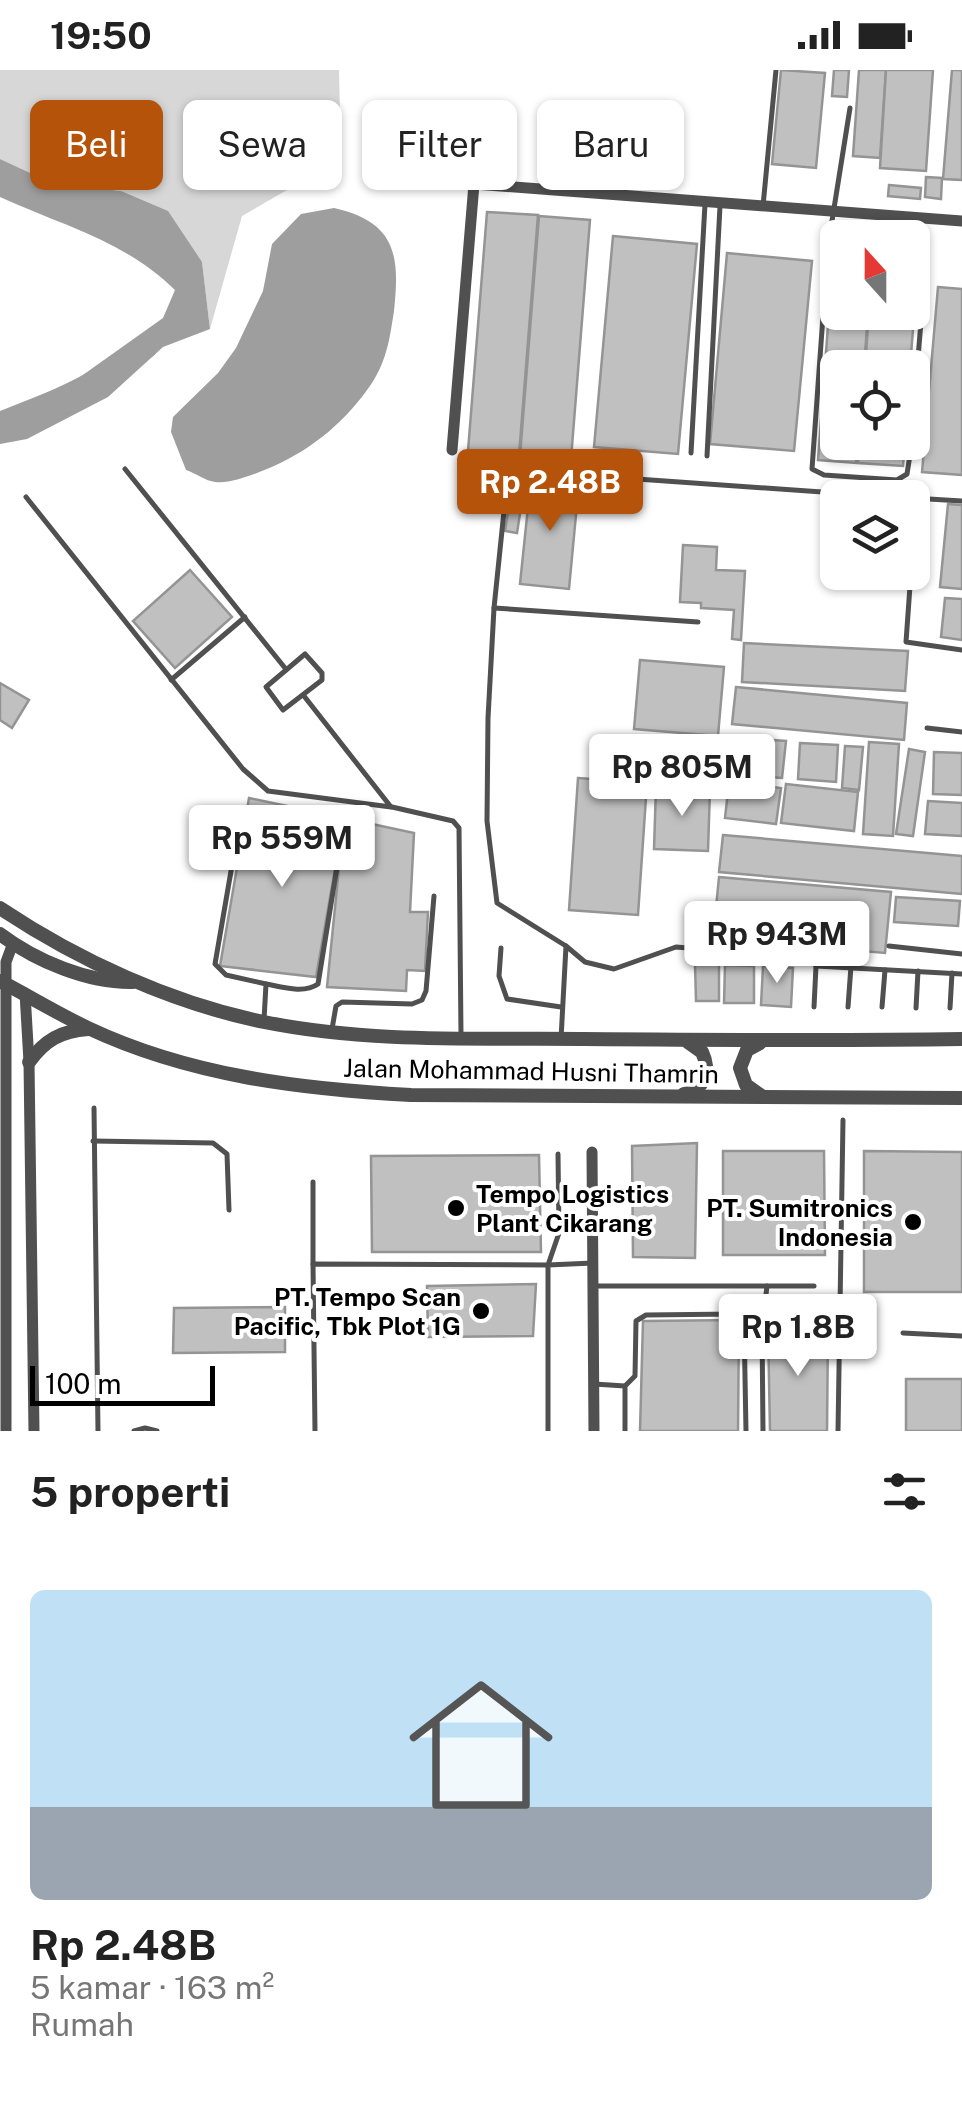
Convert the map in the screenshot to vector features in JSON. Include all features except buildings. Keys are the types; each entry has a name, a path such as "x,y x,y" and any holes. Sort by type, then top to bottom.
{"street":[{"path":"452,450 474,184 962,221"},
{"name":"Jalan Mohammad Husni Thamrin","path":"0,908 57,942 139,982 264,1022 461,1038 764,1042 962,1039"},
{"path":"6,1431 6,939 92,978 139,982"},
{"name":"Jalan Mohammad Husni Thamrin","path":"3,982 89,1029 204,1069 321,1090 411,1096 962,1098"},
{"path":"25,993 34,1431"},
{"path":"29,1062 54,1036 89,1029"},
{"path":"681,1095 692,1092 707,1074 702,1052 682,1041"},
{"path":"764,1042 747,1050 740,1068 746,1086 764,1097"},
{"path":"592,1152 594,1431"}],"lane":[{"path":"763,206 776,70"},
{"path":"833,220 850,108"},
{"path":"692,453 706,202"},
{"path":"707,456 720,203"},
{"path":"820,358 812,469 824,475 902,479 910,460"},
{"path":"125,469 285,668"},
{"path":"814,1007 816,966 810,958 676,947 614,969 585,962 503,908 494,892 487,821 494,608 507,482 517,473 820,492"},
{"path":"26,497 260,787 391,807 452,821 459,828 461,1038"},
{"path":"930,499 962,501"},
{"path":"910,590 906,642 962,650"},
{"path":"494,608 698,622"},
{"path":"171,680 245,617"},
{"path":"305,654 322,674 322,680 283,710 266,690 268,683 285,668 305,654"},
{"path":"304,696 391,807"},
{"path":"927,728 962,732"},
{"path":"241,813 215,964 226,975 306,989 318,984 337,867"},
{"path":"331,1030 336,1006 342,1002 412,1004 422,1000 434,896"},
{"path":"561,1039 566,946"},
{"path":"889,946 962,954"},
{"path":"502,948 499,976 507,999 561,1007"},
{"path":"816,966 962,974"},
{"path":"848,1007 851,966"},
{"path":"882,1006 885,968"},
{"path":"916,1008 918,971"},
{"path":"950,1008 952,973"},
{"path":"264,1022 266,984"},
{"path":"94,1108 98,1431"},
{"path":"838,1431 844,1120"},
{"path":"94,1141 213,1144 227,1154 229,1210"},
{"path":"548,1431 548,1264 559,1233 558,1154"},
{"path":"312,1182 315,1431"},
{"path":"312,1264 593,1262"},
{"path":"593,1286 814,1286"},
{"path":"762,1431 762,1328 767,1286"},
{"path":"625,1431 625,1386 634,1376 634,1325 642,1316 739,1315 744,1322 746,1431"},
{"path":"903,1334 962,1336"},
{"path":"594,1384 625,1386"},
{"path":"134,1431 157,1431"}],"shaded area":[{"path":"0,70 339,70 340,100 183,100 183,190 287,190 242,216 210,329 202,262 121,191 112,190 163,190 163,100 30,100 30,173 0,159"},
{"path":"0,159 30,173 30,190 121,191 168,211 202,262 210,329 163,347 108,397 27,439 0,444 0,411 73,382 163,318 175,290 114,246 0,197"},
{"path":"334,208 370,222 382,232 394,257 394,311 377,374 341,421 289,459 253,475 222,482 186,470 171,432 173,417 218,373 236,348 263,291 272,244 301,214"}],"waterway":[{"path":"0,425 95,381 147,347"}],"place":[{"name":"Tempo Logistics Plant Cikarang","path":"456,1208"},
{"name":"PT. Sumitronics Indonesia","path":"913,1222"},
{"name":"PT. Tempo Scan Pacific, Tbk Plot 1G","path":"481,1311"}]}
